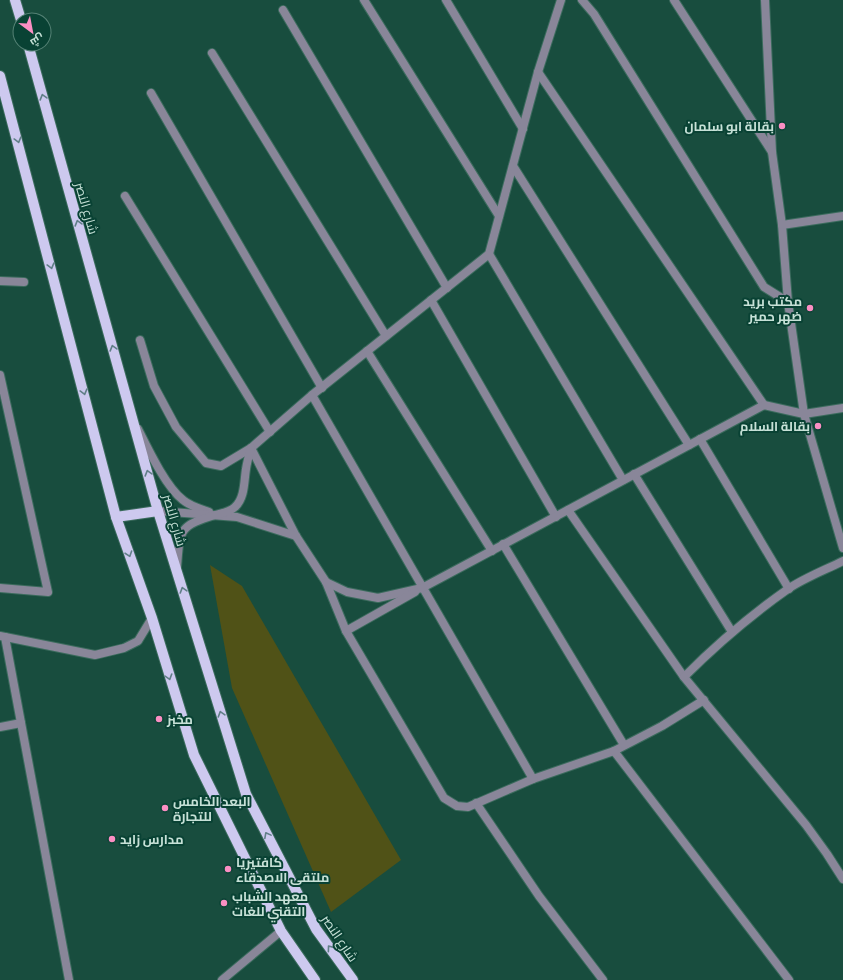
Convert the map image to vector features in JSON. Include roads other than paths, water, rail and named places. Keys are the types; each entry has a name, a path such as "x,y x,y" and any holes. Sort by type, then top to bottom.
{"main road":[{"path":"15,0 19,12"},
{"name":"شارع النصر","path":"30,52 158,511 246,794 316,929 353,980"},
{"path":"0,76 116,517 152,618 194,756 281,932 315,980"},
{"path":"116,517 158,511"}],"street":[{"path":"364,0 499,216"},
{"path":"446,0 523,129"},
{"path":"140,340 154,386 172,421 206,463 221,466 251,448 312,395 489,254 538,72 560,0"},
{"path":"582,0 594,14 764,287 788,302"},
{"path":"674,0 772,152"},
{"path":"765,0 772,152 782,225 788,302 804,414 843,548"},
{"path":"283,10 447,288"},
{"path":"212,53 386,336"},
{"path":"538,72 764,405"},
{"path":"151,92 322,388"},
{"path":"513,166 689,445"},
{"path":"125,196 270,432"},
{"path":"782,225 843,216"},
{"path":"489,254 623,480"},
{"path":"0,280 24,282"},
{"path":"432,300 556,517"},
{"path":"367,351 492,551"},
{"path":"0,375 48,592 0,588"},
{"path":"312,395 533,779"},
{"path":"346,631 503,544 764,405 804,414 843,408"},
{"path":"133,419 155,460 176,492 183,500 215,515"},
{"path":"700,440 789,588"},
{"path":"177,571 180,537 182,531 189,524 226,512 235,507 240,501 251,448"},
{"path":"251,448 296,536 326,582 346,631 444,798 457,806 468,807 533,779 614,751 662,726 704,700"},
{"path":"634,474 732,632"},
{"path":"568,510 684,677 806,825 843,879"},
{"path":"158,511 237,517 296,536"},
{"path":"503,544 624,745"},
{"path":"684,677 732,632 789,588 843,561"},
{"path":"326,582 347,592 378,598 422,588"},
{"path":"69,980 21,723 3,636 95,655 124,648 138,640 152,618"},
{"path":"0,727 21,723"},
{"path":"614,751 789,980"},
{"path":"476,804 540,896 603,980"},
{"path":"222,980 281,932"}],"place":[{"name":"بقالة ابو سلمان","path":"782,126"},
{"name":"مكتب بريد ضهر حمير","path":"810,308"},
{"name":"بقالة السلام","path":"818,426"},
{"name":"مخبز","path":"159,719"},
{"name":"البعد الخامس للتجارة","path":"165,808"},
{"name":"مدارس زايد","path":"112,839"},
{"name":"كافتيريا ملتقى الاصدقاء","path":"228,869"},
{"name":"معهد الشباب التقني للغات","path":"224,903"}]}
